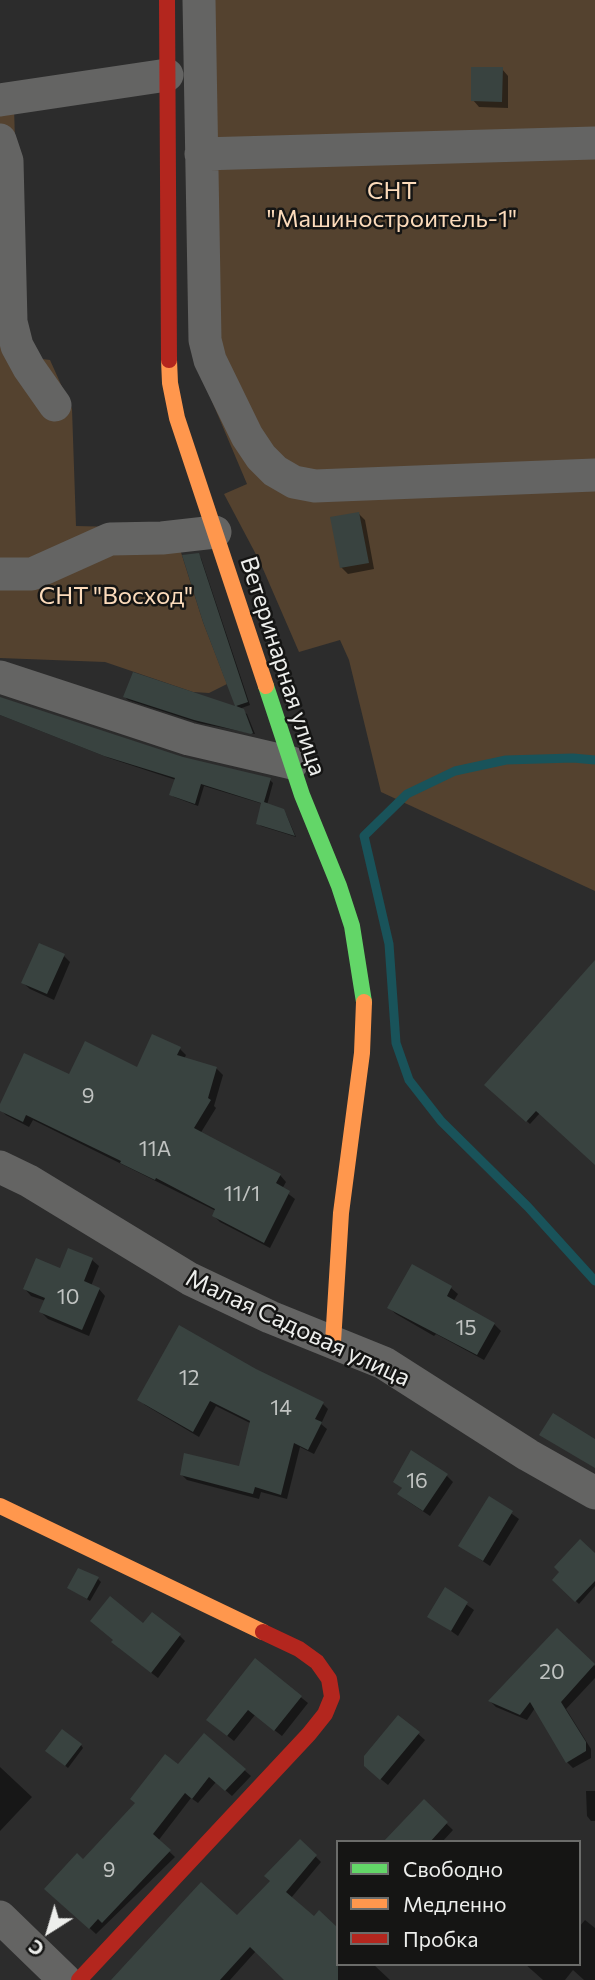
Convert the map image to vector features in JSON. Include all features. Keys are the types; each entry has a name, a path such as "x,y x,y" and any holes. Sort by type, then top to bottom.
{"street":[{"name":"Ветеринарная улица","path":"167,0 170,383 177,418 292,763 352,926 365,1007 362,1053 341,1213 334,1342"},
{"path":"199,0 205,340 210,360 247,436 261,457 275,471 294,482 315,486 595,475"},
{"path":"0,100 167,75"},
{"path":"0,139 7,162 11,322 17,346 55,405"},
{"path":"201,154 595,143"},
{"path":"2,574 32,574 110,539 162,538 215,532"},
{"path":"0,677 189,739 292,763"},
{"name":"Малая Садовая улица","path":"0,1167 29,1181 190,1279 270,1317 384,1363 528,1455 595,1493"},
{"path":"0,1506 277,1636 317,1662 329,1679 332,1697 325,1714 309,1734 79,1980"},
{"path":"0,1917 65,1980"}],"green space":[{"name":"СНТ \"Машиностроитель-1\"","path":"186,0 595,0 595,891 381,792 349,660 340,640 299,652 260,562 224,494 247,484 192,354"},
{"name":"СНТ \"Восход\"","path":"0,85 14,107 20,311 35,358 50,360 72,409 76,526 162,528 179,546 203,622 227,684 209,693 193,692 105,662 0,658"}],"building":[{"path":"471,67 503,67 502,102 471,101"},
{"path":"359,512 369,563 340,568 330,517"},
{"path":"199,553 248,702 236,706 244,709 253,733 251,734 194,720 123,697 133,672 235,706 203,622 182,555"},
{"path":"0,697 183,757 271,778 264,802 284,809 295,836 256,824 261,803 201,784 195,804 169,795 175,778 104,756 0,715"},
{"path":"39,943 65,954 47,994 21,983"},
{"path":"595,960 595,1165 536,1111 526,1122 484,1085"},
{"path":"152,1034 181,1047 177,1055 217,1067 208,1098 211,1100 194,1128 281,1174 276,1183 290,1191 264,1243 212,1216 215,1209 156,1178 155,1180 26,1115 23,1122 0,1111 0,1104 24,1053 69,1074 85,1041 137,1067"},
{"path":"68,1248 93,1258 84,1281 100,1288 82,1330 39,1312 45,1298 23,1289 36,1258 60,1268"},
{"path":"412,1264 452,1286 447,1296 495,1323 477,1355 387,1308"},
{"path":"179,1325 256,1369 324,1402 315,1419 322,1422 308,1450 294,1443 281,1495 255,1487 253,1494 180,1475 184,1453 239,1466 250,1421 210,1401 193,1432 137,1400"},
{"path":"553,1413 595,1439 595,1468 539,1435"},
{"path":"411,1450 448,1474 423,1511 397,1494 402,1488 393,1482"},
{"path":"489,1496 513,1511 483,1561 458,1546"},
{"path":"580,1539 595,1553 595,1581 575,1602 552,1580 559,1572 554,1567"},
{"path":"78,1568 99,1577 87,1599 67,1588"},
{"path":"445,1587 468,1602 451,1631 427,1617"},
{"path":"110,1596 143,1623 152,1612 181,1634 151,1673 111,1642 113,1640 90,1621"},
{"path":"557,1628 595,1664 561,1702 586,1742 586,1751 566,1763 530,1702 520,1715 488,1701"},
{"path":"255,1658 302,1696 274,1731 248,1710 227,1736 206,1720"},
{"path":"398,1715 420,1732 380,1780 364,1766 364,1756"},
{"path":"62,1729 82,1744 65,1766 45,1751"},
{"path":"204,1733 246,1769 225,1791 209,1777 192,1799 185,1793 153,1834 171,1850 102,1923 98,1919 89,1929 44,1889 77,1853 83,1859 135,1803 130,1799 165,1754 178,1764"},
{"path":"424,1799 448,1822 432,1840 385,1840"},
{"path":"300,1839 317,1855 286,1892 314,1916 319,1910 336,1926 338,1980 284,1980 250,1947 220,1980 111,1980 201,1882 237,1915 270,1881 264,1876"}],"waterway":[{"path":"595,760 506,760 455,771 407,794 364,836 389,944 396,1043 409,1080 441,1121 528,1207 595,1281"}],"traffic: fast":[{"path":"266,686 302,795 339,886 352,926 364,1002"}],"traffic: slow":[{"path":"169,360 170,383 177,418 266,686"},
{"path":"333,1342 341,1213 362,1053 364,1002"},
{"path":"0,1506 263,1632"}],"traffic: jam":[{"path":"167,0 169,360"},
{"path":"79,1980 325,1714 332,1697 329,1679 317,1662 299,1649 263,1632"}]}
